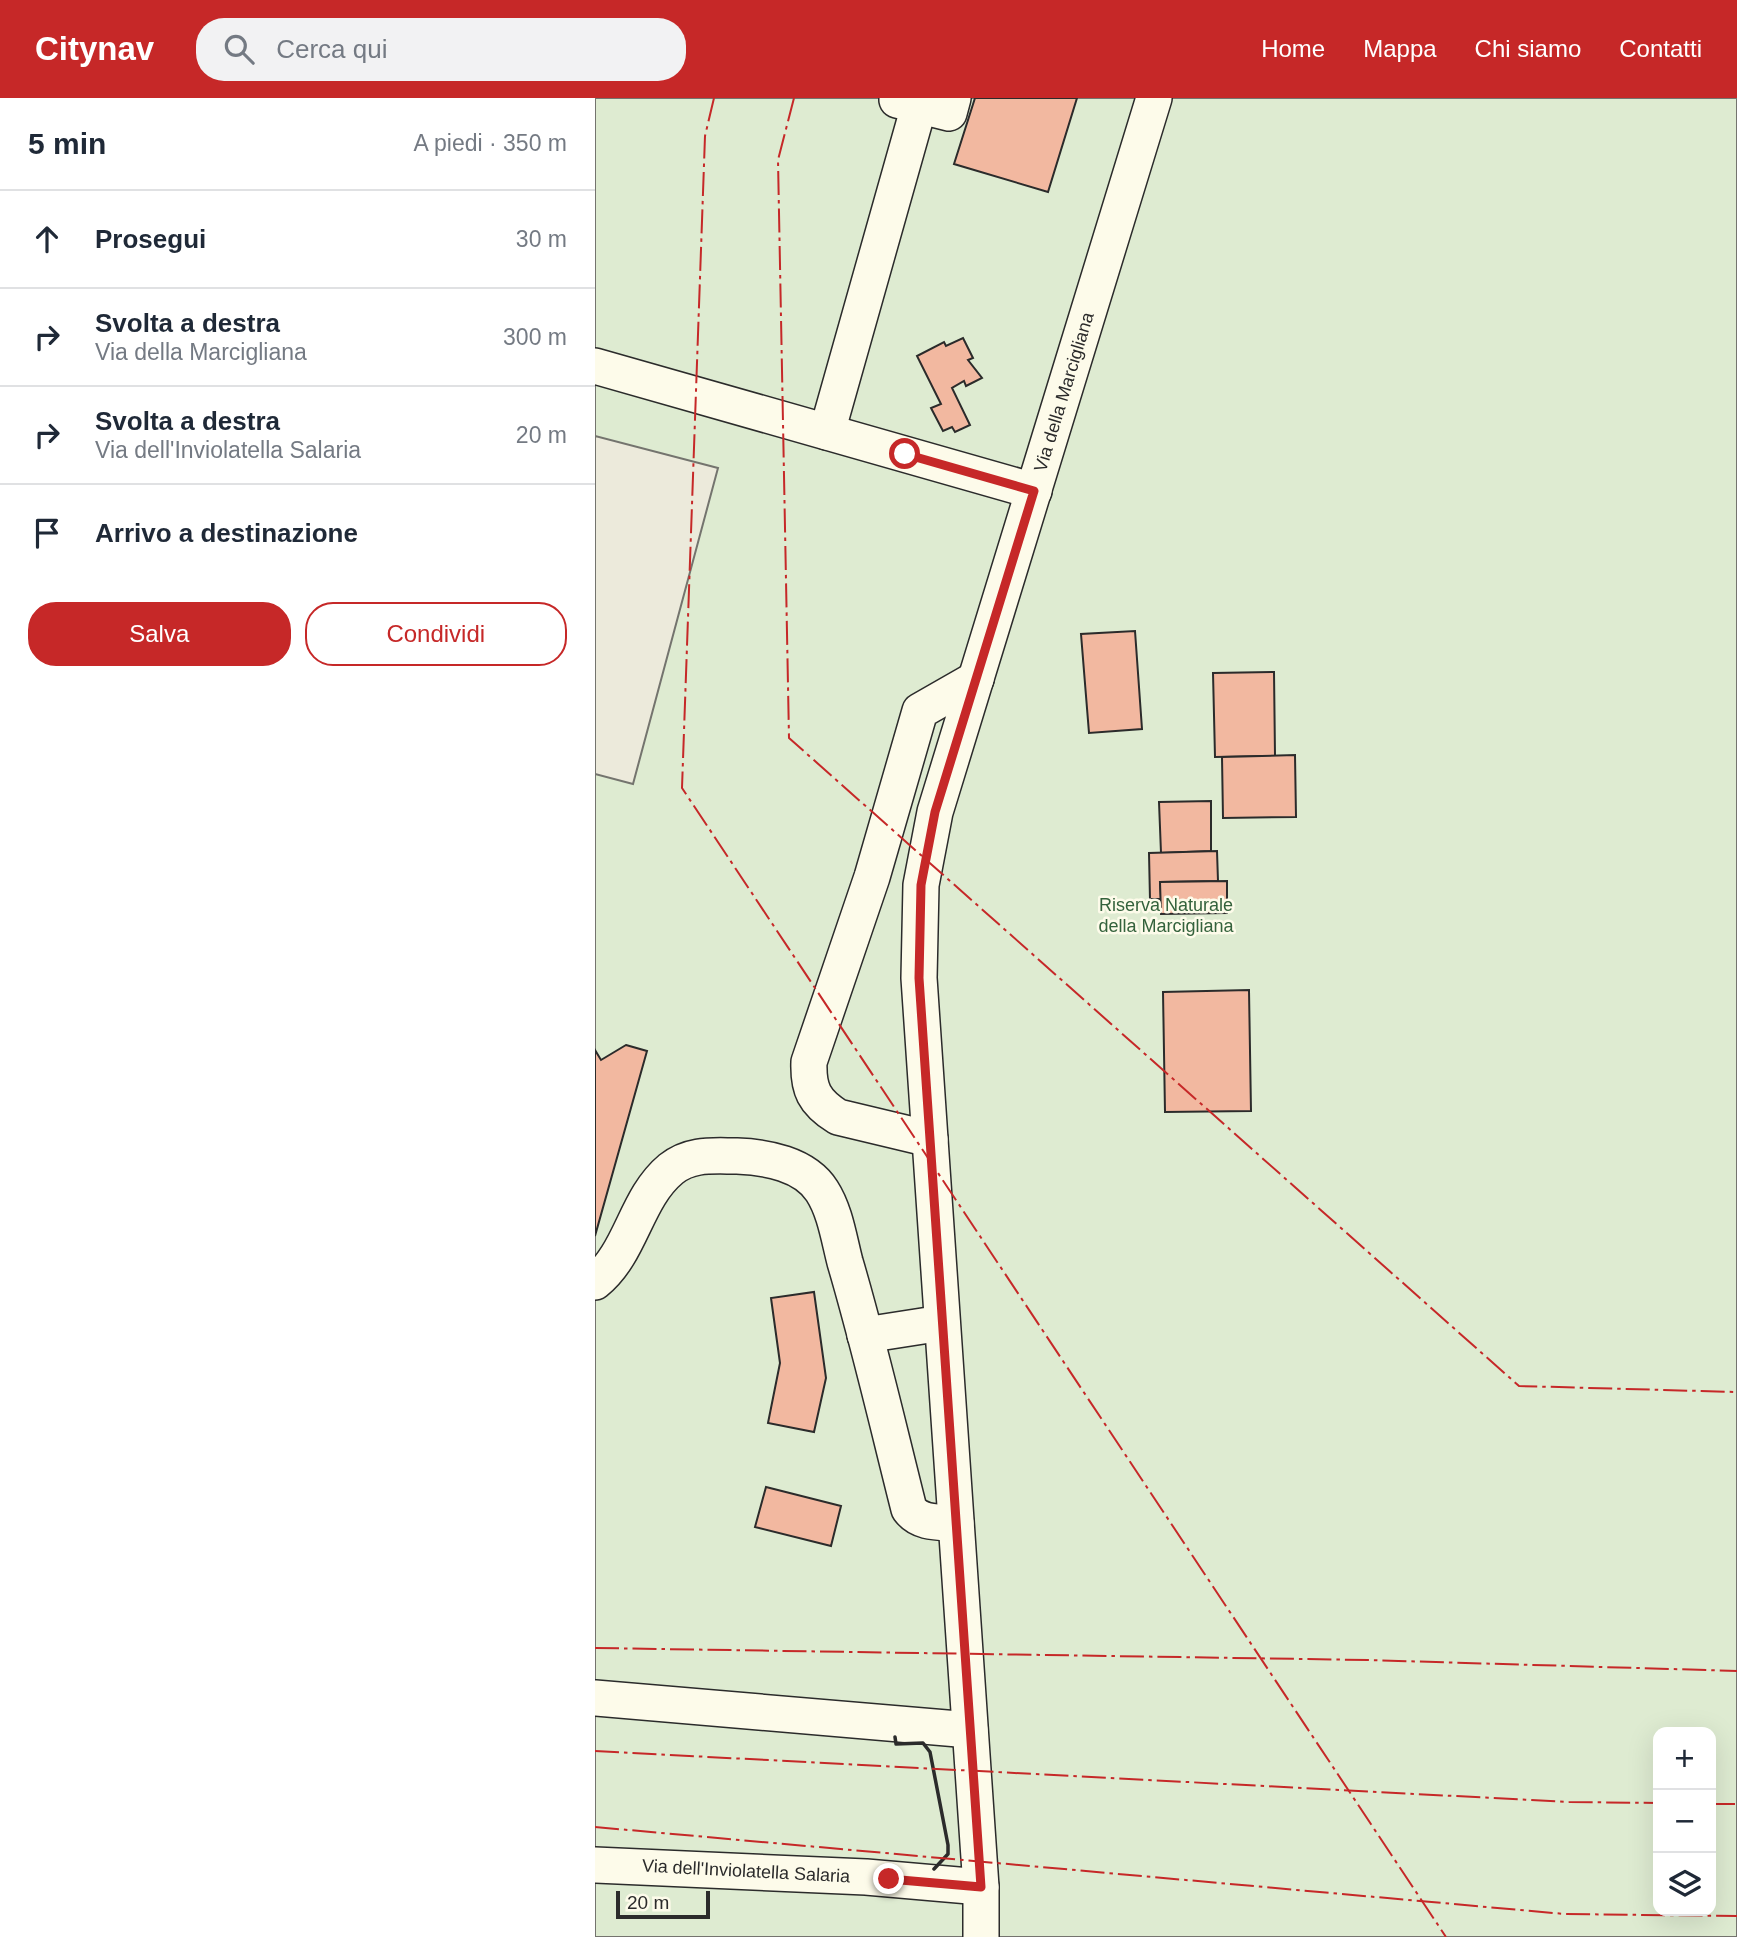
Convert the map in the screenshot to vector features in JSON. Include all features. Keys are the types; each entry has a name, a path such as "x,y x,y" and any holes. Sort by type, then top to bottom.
{"street":[{"path":"827,432 908,102 949,113 953,98"},
{"name":"Via della Marcigliana","path":"981,1937 981,1887 919,978 921,885 935,812 1154,98"},
{"path":"595,366 1034,491"},
{"path":"930,1139 838,1117 814,1099 808,1082 809,1062 872,877 920,711 976,679"},
{"path":"872,877 921,885"},
{"path":"595,1282 612,1268 652,1190 672,1168 694,1156 764,1157 796,1168 822,1189 865,1335 909,1509 914,1517 927,1521 956,1523"},
{"path":"865,1335 942,1323"},
{"path":"595,1698 970,1730"},
{"name":"Via dell'Inviolatella Salaria","path":"595,1865 866,1877 981,1887"}],"green space":[{"name":"Riserva Naturale della Marcigliana","path":"595,98 1737,98 1737,1937 595,1937"}],"shaded area":[{"path":"595,436 718,468 633,784 595,774"}],"building":[{"path":"975,98 1077,98 1048,192 954,164"},
{"path":"963,338 973,358 968,360 982,378 966,386 964,381 952,388 970,425 955,432 952,427 943,431 931,408 941,404 917,356 944,342 946,346"},
{"path":"1135,631 1142,729 1089,733 1081,634"},
{"path":"1274,672 1275,756 1215,757 1213,673"},
{"path":"1295,755 1296,817 1223,818 1222,757"},
{"path":"1211,801 1211,851 1161,853 1159,802"},
{"path":"1217,851 1218,881 1160,882 1161,899 1150,899 1149,853"},
{"path":"1227,881 1227,913 1161,914 1160,882"},
{"path":"1249,990 1251,1111 1165,1112 1163,992"},
{"path":"626,1045 647,1051 595,1236 595,1050 601,1060"},
{"path":"814,1292 826,1378 814,1432 768,1423 780,1363 771,1298"},
{"path":"766,1487 841,1506 831,1546 755,1527"}],"wall":[{"path":"895,1737 896,1744 923,1743 930,1752 948,1845 948,1854 934,1869"}],"power":[{"path":"714,98 705,136 682,788 1446,1937"},
{"path":"794,98 778,160 789,738 1519,1386 1737,1392"},
{"path":"595,1648 1368,1660 1737,1671"},
{"path":"595,1751 1569,1802 1653,1803"},
{"path":"1716,1804 1737,1804"},
{"path":"595,1827 1565,1914 1737,1916"}],"route":[{"path":"889,1879 981,1887 919,978 921,885 935,812 1034,491 905,454"}]}
